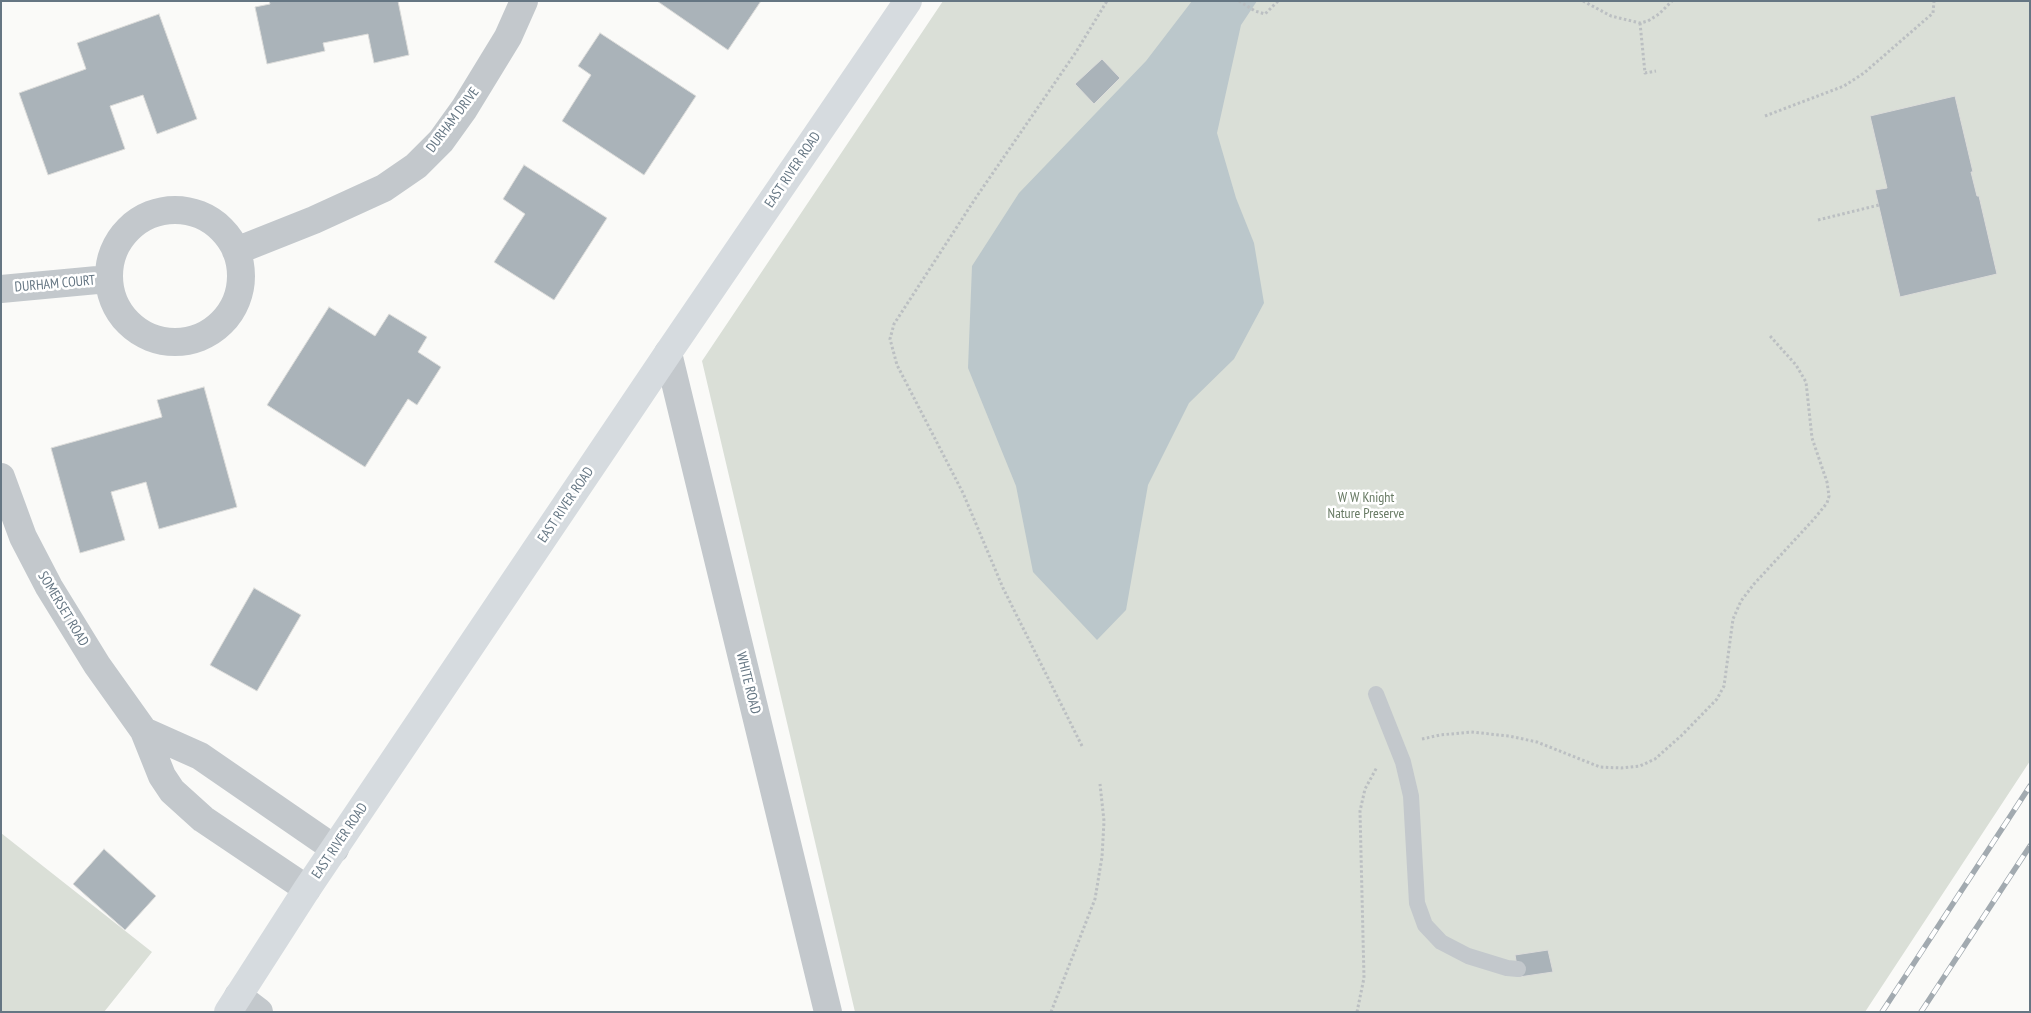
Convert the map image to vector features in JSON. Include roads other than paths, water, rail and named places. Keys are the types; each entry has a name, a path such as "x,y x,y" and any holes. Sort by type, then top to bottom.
{"main road":[{"name":"EAST RIVER ROAD","path":"242,1007 307,889 908,1"}],"street":[{"name":"DURHAM DRIVE","path":"236,251 314,220 384,188 416,166 440,141 464,109 508,37 524,1"},
{"name":"DURHAM COURT","path":"183,211 206,217 224,231 236,251 241,267 241,286 236,302 227,318 214,330 198,338 181,343 163,342 146,336 131,326 120,313 112,297 108,279 112,256 122,236 139,220 160,212 183,211"},
{"name":"DURHAM COURT","path":"1,289 108,279"},
{"name":"WHITE ROAD","path":"668,353 828,1012"},
{"name":"SOMERSET ROAD","path":"1,477 22,537 49,587 97,665 144,731 162,776 172,790 203,819 307,889"},
{"path":"144,731 200,756 334,849"}],"lane":[{"path":"1376,694 1403,762 1410,796 1417,902 1425,925 1441,942 1468,956 1507,968 1518,969"}],"railway":[{"path":"1882,1012 2030,786"},
{"path":"1921,1012 2030,846"}],"park label":[{"name":"W W Knight Nature Preserve","path":"1366,506"}]}
